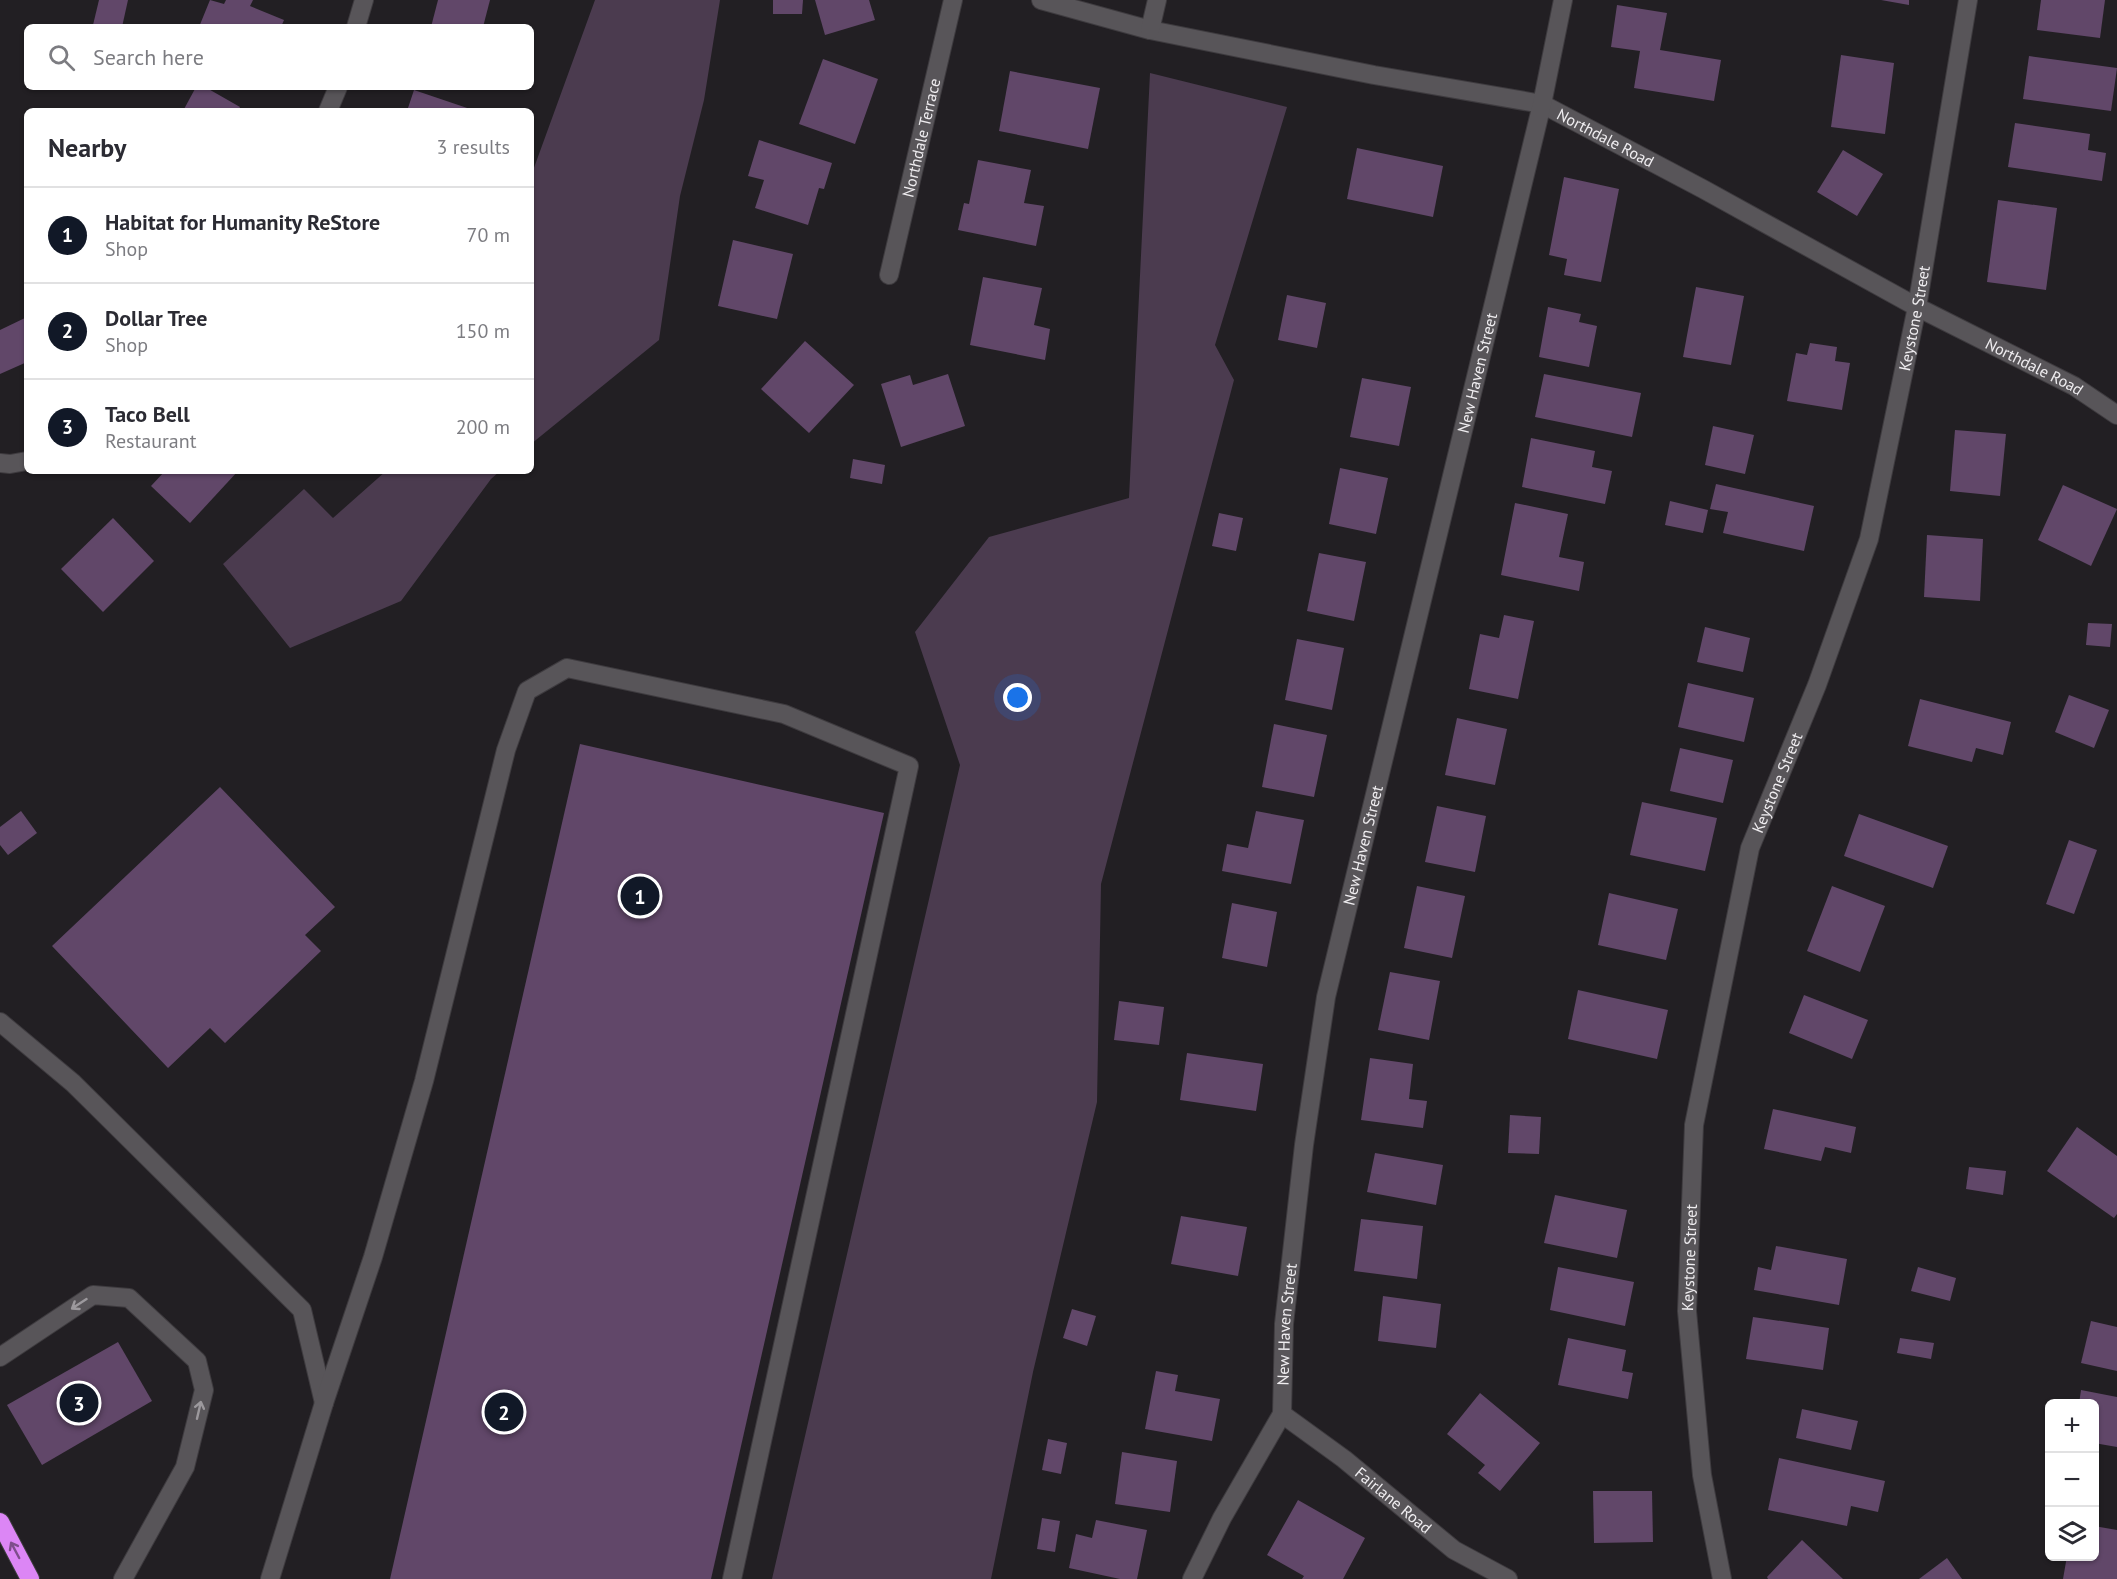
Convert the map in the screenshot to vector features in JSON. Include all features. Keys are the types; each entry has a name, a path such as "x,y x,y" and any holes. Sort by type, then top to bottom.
{"highway":[{"path":"0,1522 30,1579"}],"street":[{"path":"357,24 364,0"},
{"name":"Northdale Terrace","path":"889,275 953,0"},
{"name":"Northdale Road","path":"1041,0 1150,30 1374,75 1542,105 1703,189 1917,307 2074,386 2117,415"},
{"path":"1150,30 1157,0"},
{"name":"New Haven Street","path":"1192,1579 1222,1518 1282,1414 1284,1324 1304,1145 1326,997 1542,105 1563,0"},
{"name":"Keystone Street","path":"1722,1579 1702,1475 1687,1311 1694,1125 1750,848 1817,685 1869,539 1917,307 1968,0"},
{"path":"329,108 337,90"},
{"path":"0,463 24,462"},
{"path":"270,1579 324,1402 373,1257 421,1092 507,750 527,691 567,668 784,714 909,766 732,1579"},
{"path":"0,1022 73,1083 303,1310 324,1402"},
{"path":"0,1357 93,1295 129,1298 196,1361 204,1390 185,1467 123,1579"},
{"name":"Fairlane Road","path":"1282,1414 1344,1459 1454,1550 1508,1579"}],"shaded area":[{"path":"595,0 720,0 704,100 680,196 659,340 534,442 534,168"},
{"path":"1150,73 1287,107 1215,345 1234,380 1101,884 1097,1102 1033,1372 991,1579 772,1579 960,765 915,632 989,537 1129,498"},
{"path":"383,474 497,474 401,601 290,648 223,564 304,489 333,518"}],"building":[{"path":"99,0 128,0 123,24 93,24"},
{"path":"210,0 224,4 226,0 253,0 250,6 284,20 282,24 200,24"},
{"path":"438,0 490,0 484,24 432,24"},
{"path":"773,0 803,0 802,14 773,14"},
{"path":"815,0 869,0 875,20 825,35"},
{"path":"1881,0 1909,0 1909,5"},
{"path":"2041,0 2105,0 2100,38 2037,30"},
{"path":"1617,5 1667,13 1660,50 1721,60 1714,101 1634,88 1640,51 1611,47"},
{"path":"1841,55 1894,63 1885,134 1831,127"},
{"path":"2029,56 2117,68 2111,111 2023,99"},
{"path":"823,59 878,79 855,144 799,124"},
{"path":"1010,71 1100,88 1088,149 999,131"},
{"path":"194,90 210,90 240,107 240,108 185,108"},
{"path":"414,90 467,108 408,108"},
{"path":"2015,123 2090,134 2088,150 2106,153 2102,181 2008,167"},
{"path":"759,140 832,163 824,189 819,188 808,225 755,208 764,180 748,176"},
{"path":"1357,148 1443,166 1433,217 1347,199"},
{"path":"1843,150 1883,174 1857,216 1817,192"},
{"path":"978,160 1031,170 1024,203 1044,206 1036,246 958,230 964,203 969,204"},
{"path":"1564,177 1619,189 1601,282 1564,275 1567,259 1549,255"},
{"path":"1998,200 2057,208 2046,290 1987,282"},
{"path":"733,240 793,254 777,319 718,306"},
{"path":"983,277 1042,288 1034,325 1050,329 1045,360 970,345"},
{"path":"1696,287 1744,296 1731,365 1683,357"},
{"path":"1287,295 1326,303 1317,348 1278,340"},
{"path":"1548,307 1581,314 1579,322 1597,326 1589,367 1539,357"},
{"path":"24,318 24,363 0,374 0,330"},
{"path":"805,341 854,385 809,433 761,389"},
{"path":"1810,343 1837,347 1835,361 1850,363 1842,410 1787,401 1796,353 1807,355"},
{"path":"948,374 965,426 901,447 881,384 910,375 913,385"},
{"path":"1544,374 1641,393 1632,437 1535,417"},
{"path":"1362,378 1411,387 1399,446 1350,437"},
{"path":"1713,426 1754,435 1745,474 1705,465"},
{"path":"1955,430 2006,434 2000,496 1950,491"},
{"path":"1531,438 1595,451 1592,467 1612,471 1605,504 1522,487"},
{"path":"853,459 885,465 882,484 850,478"},
{"path":"1340,468 1388,478 1376,534 1329,524"},
{"path":"162,474 235,474 190,523 151,486"},
{"path":"1716,484 1814,506 1804,551 1723,533 1728,512 1710,509"},
{"path":"2063,485 2117,509 2091,566 2038,540"},
{"path":"1670,501 1708,510 1703,533 1665,525"},
{"path":"1515,503 1568,514 1559,557 1584,562 1579,591 1501,575"},
{"path":"1219,513 1243,518 1236,551 1212,546"},
{"path":"113,518 154,561 103,612 61,569"},
{"path":"1927,535 1983,539 1980,601 1924,597"},
{"path":"1319,553 1366,562 1354,621 1307,611"},
{"path":"1504,615 1534,621 1518,699 1469,689 1480,634 1499,638"},
{"path":"2088,623 2112,624 2110,647 2086,645"},
{"path":"1705,627 1750,638 1743,672 1697,662"},
{"path":"1297,639 1344,648 1332,710 1285,700"},
{"path":"1688,683 1754,698 1744,742 1678,727"},
{"path":"2069,695 2109,710 2094,748 2055,732"},
{"path":"1920,699 2011,722 2003,755 1976,748 1972,762 1908,746"},
{"path":"1457,718 1507,729 1495,785 1445,775"},
{"path":"1274,724 1327,735 1314,797 1262,787"},
{"path":"580,744 884,813 711,1579 390,1579"},
{"path":"1680,748 1733,760 1723,803 1670,791"},
{"path":"220,787 335,907 305,935 321,951 225,1043 210,1028 168,1068 52,946"},
{"path":"1642,802 1717,818 1705,871 1630,855"},
{"path":"1437,806 1486,816 1475,872 1425,862"},
{"path":"21,811 37,833 8,855 0,845 0,827"},
{"path":"1256,811 1304,820 1291,884 1222,871 1227,844 1248,848"},
{"path":"1859,814 1948,846 1933,888 1844,856"},
{"path":"2069,840 2097,850 2074,914 2046,904"},
{"path":"1417,886 1465,896 1452,958 1404,948"},
{"path":"1832,886 1885,906 1860,972 1807,951"},
{"path":"1609,893 1678,909 1666,960 1598,945"},
{"path":"1232,903 1277,912 1267,967 1222,958"},
{"path":"1390,972 1440,981 1429,1040 1378,1030"},
{"path":"1578,990 1668,1010 1657,1059 1568,1039"},
{"path":"1804,995 1868,1020 1852,1059 1789,1033"},
{"path":"1119,1001 1164,1007 1159,1045 1114,1040"},
{"path":"1187,1053 1263,1064 1256,1111 1180,1100"},
{"path":"1370,1058 1413,1064 1409,1099 1427,1101 1423,1128 1361,1120"},
{"path":"1773,1109 1856,1127 1851,1153 1825,1147 1821,1161 1764,1149"},
{"path":"1510,1115 1541,1117 1539,1154 1508,1153"},
{"path":"2077,1127 2117,1156 2117,1214 2114,1218 2047,1171"},
{"path":"1375,1153 1443,1165 1436,1205 1367,1192"},
{"path":"1969,1167 2006,1171 2003,1195 1966,1189"},
{"path":"1555,1195 1627,1210 1617,1258 1544,1243"},
{"path":"1181,1216 1247,1227 1238,1276 1171,1264"},
{"path":"1361,1219 1423,1226 1417,1279 1354,1271"},
{"path":"1776,1246 1847,1259 1839,1305 1754,1290 1758,1267 1771,1270"},
{"path":"1558,1267 1634,1282 1625,1326 1550,1310"},
{"path":"1918,1267 1956,1278 1950,1301 1911,1291"},
{"path":"1383,1296 1441,1304 1436,1348 1378,1341"},
{"path":"1072,1309 1096,1316 1087,1346 1063,1338"},
{"path":"1753,1317 1829,1328 1823,1370 1746,1359"},
{"path":"2091,1321 2117,1327 2117,1371 2081,1363"},
{"path":"1568,1338 1626,1350 1622,1371 1633,1373 1628,1399 1558,1385"},
{"path":"1900,1338 1934,1343 1931,1359 1897,1353"},
{"path":"118,1342 152,1401 42,1465 7,1405"},
{"path":"1156,1371 1178,1375 1175,1391 1220,1399 1212,1441 1145,1429"},
{"path":"2081,1390 2117,1397 2117,1447 2099,1444 2099,1399 2080,1399"},
{"path":"1480,1393 1540,1443 1500,1491 1478,1473 1485,1465 1447,1434"},
{"path":"1802,1409 1858,1421 1851,1450 1796,1438"},
{"path":"1048,1439 1067,1443 1061,1474 1042,1470"},
{"path":"1122,1452 1177,1461 1170,1512 1115,1504"},
{"path":"1779,1458 1885,1481 1878,1512 1851,1506 1847,1526 1768,1510"},
{"path":"1593,1491 1652,1491 1653,1542 1594,1543"},
{"path":"1298,1500 1365,1538 1343,1579 1302,1579 1304,1576 1267,1555"},
{"path":"1042,1518 1060,1521 1055,1552 1037,1549"},
{"path":"1096,1520 1147,1530 1137,1579 1120,1579 1069,1568 1076,1534 1092,1538"},
{"path":"2099,1527 2117,1530 2117,1579 2063,1579 2066,1561 2099,1561"},
{"path":"1802,1540 1843,1579 1768,1579 1767,1577"},
{"path":"1947,1558 1962,1579 1919,1579"}],"place":[{"name":"Habitat for Humanity ReStore","path":"640,896"},
{"name":"Taco Bell","path":"79,1403"},
{"name":"Dollar Tree","path":"504,1412"}]}
